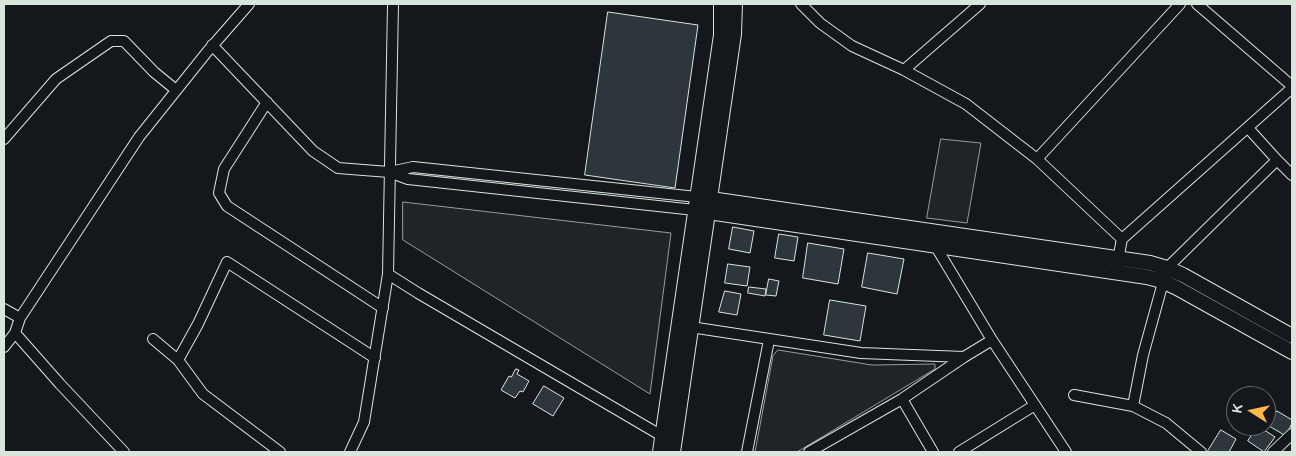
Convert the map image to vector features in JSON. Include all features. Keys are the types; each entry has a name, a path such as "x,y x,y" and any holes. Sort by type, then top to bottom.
{"main road":[{"path":"660,452 668,437 702,204 721,34 721,4"},
{"path":"702,204 734,34 736,4"},
{"path":"702,204 930,232 1150,263 1167,268 1292,336"},
{"path":"702,204 934,246 1115,272 1162,281 1292,352"},
{"path":"668,437 673,452"}],"street":[{"path":"4,347 16,333 20,318 138,137 212,45 248,4"},
{"path":"350,452 364,422 388,274 393,4"},
{"path":"801,4 820,23 852,46 904,70 966,104 1037,159 1122,239"},
{"path":"904,70 980,4"},
{"path":"1037,159 1180,4"},
{"path":"1115,272 1122,239 1292,87 1197,4"},
{"path":"4,139 56,79 111,41 124,41 154,72 176,90"},
{"path":"212,45 313,151 338,168 389,172 408,179 702,204"},
{"path":"267,102 224,169 219,193 228,206 383,308"},
{"path":"1248,128 1292,175"},
{"path":"1133,406 1143,355 1167,268 1277,160"},
{"path":"930,232 934,246 992,340 1066,452"},
{"path":"178,360 198,324 227,262 375,358"},
{"path":"388,274 668,437"},
{"path":"4,309 20,318"},
{"path":"685,326 861,353 964,357"},
{"path":"16,333 60,384 124,452"},
{"path":"153,339 178,360 203,394 280,452"},
{"path":"746,452 769,340"},
{"path":"809,452 902,399 992,340"},
{"path":"1074,396 1133,406 1166,424 1201,452"},
{"path":"902,399 934,452"},
{"path":"959,452 1035,404"},
{"path":"1273,452 1292,434"}],"shaded area":[{"path":"941,139 981,143 967,223 927,218"},
{"path":"403,202 671,233 650,394 403,240"},
{"path":"778,350 872,365 935,364 935,369 797,452 755,452 773,356"}],"building":[{"path":"608,12 698,25 675,188 585,175"},
{"path":"733,227 754,231 750,253 729,249"},
{"path":"779,234 798,237 794,261 775,258"},
{"path":"808,243 844,249 838,284 803,278"},
{"path":"868,253 904,259 897,294 862,287"},
{"path":"728,264 750,267 747,286 725,283"},
{"path":"769,279 779,281 776,296 766,295"},
{"path":"749,287 766,289 765,296 748,293"},
{"path":"725,291 741,294 737,315 719,312"},
{"path":"830,300 866,306 860,341 824,335"},
{"path":"516,369 519,370 517,374 529,381 523,392 520,391 515,398 501,390 509,376 511,377"},
{"path":"544,386 564,398 553,416 533,404"},
{"path":"1277,411 1292,420 1286,436 1276,430"},
{"path":"1221,430 1226,433 1226,436 1236,439 1229,452 1208,451"},
{"path":"1251,436 1275,437 1264,452 1248,441"}]}
